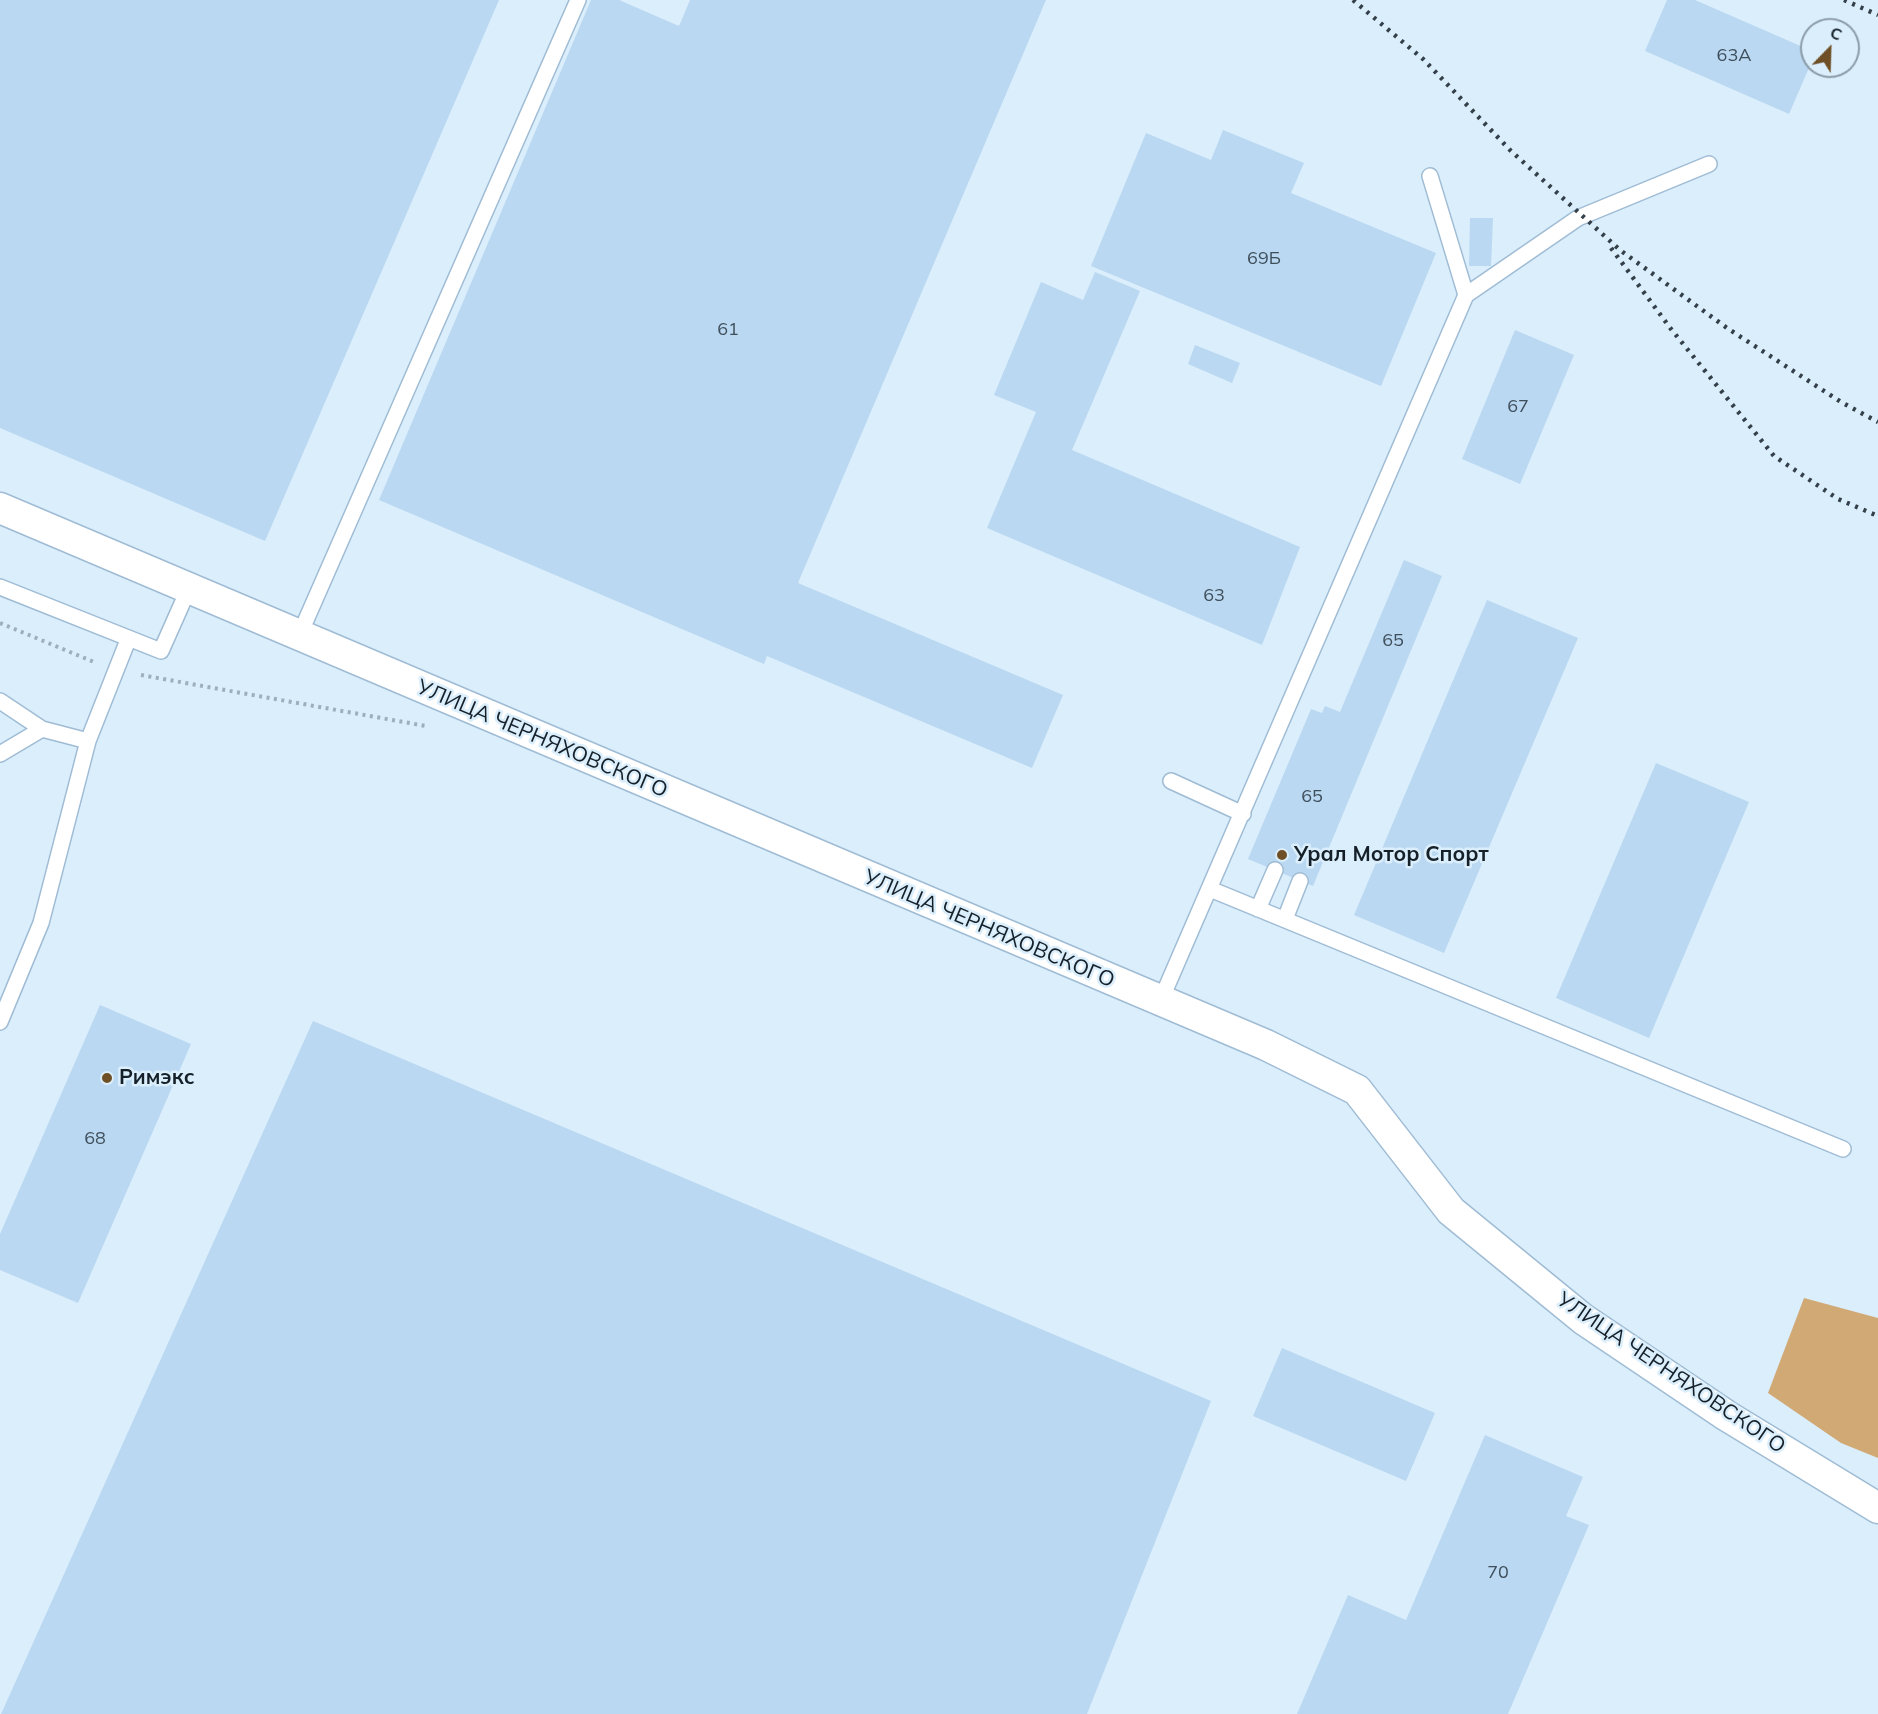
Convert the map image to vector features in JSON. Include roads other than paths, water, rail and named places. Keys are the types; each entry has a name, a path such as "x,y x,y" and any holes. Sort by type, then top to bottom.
{"street":[{"name":"УЛИЦА ЧЕРНЯХОВСКОГО","path":"0,508 1266,1046 1357,1090 1451,1211 1583,1319 1727,1416 1878,1508"}],"lane":[{"path":"299,636 578,0"},
{"path":"1160,1002 1466,295 1578,218 1709,164"},
{"path":"1430,176 1466,295"},
{"path":"0,587 161,651 189,588"},
{"path":"0,1022 41,923 88,741 129,640"},
{"path":"0,701 42,729 88,741"},
{"path":"0,753 42,729"},
{"path":"1171,781 1243,814"},
{"path":"1258,909 1275,870"},
{"path":"1285,919 1300,881"},
{"path":"1210,889 1843,1149"}],"railway":[{"path":"1353,0 1423,59 1511,151 1620,250 1727,328 1841,402 1878,422"},
{"path":"1844,0 1878,15"},
{"path":"1611,248 1671,329 1774,456 1838,499 1878,516"}],"place":[{"name":"Урал Мотор Спорт","path":"1282,855"},
{"name":"Римэкс","path":"107,1078"}]}
